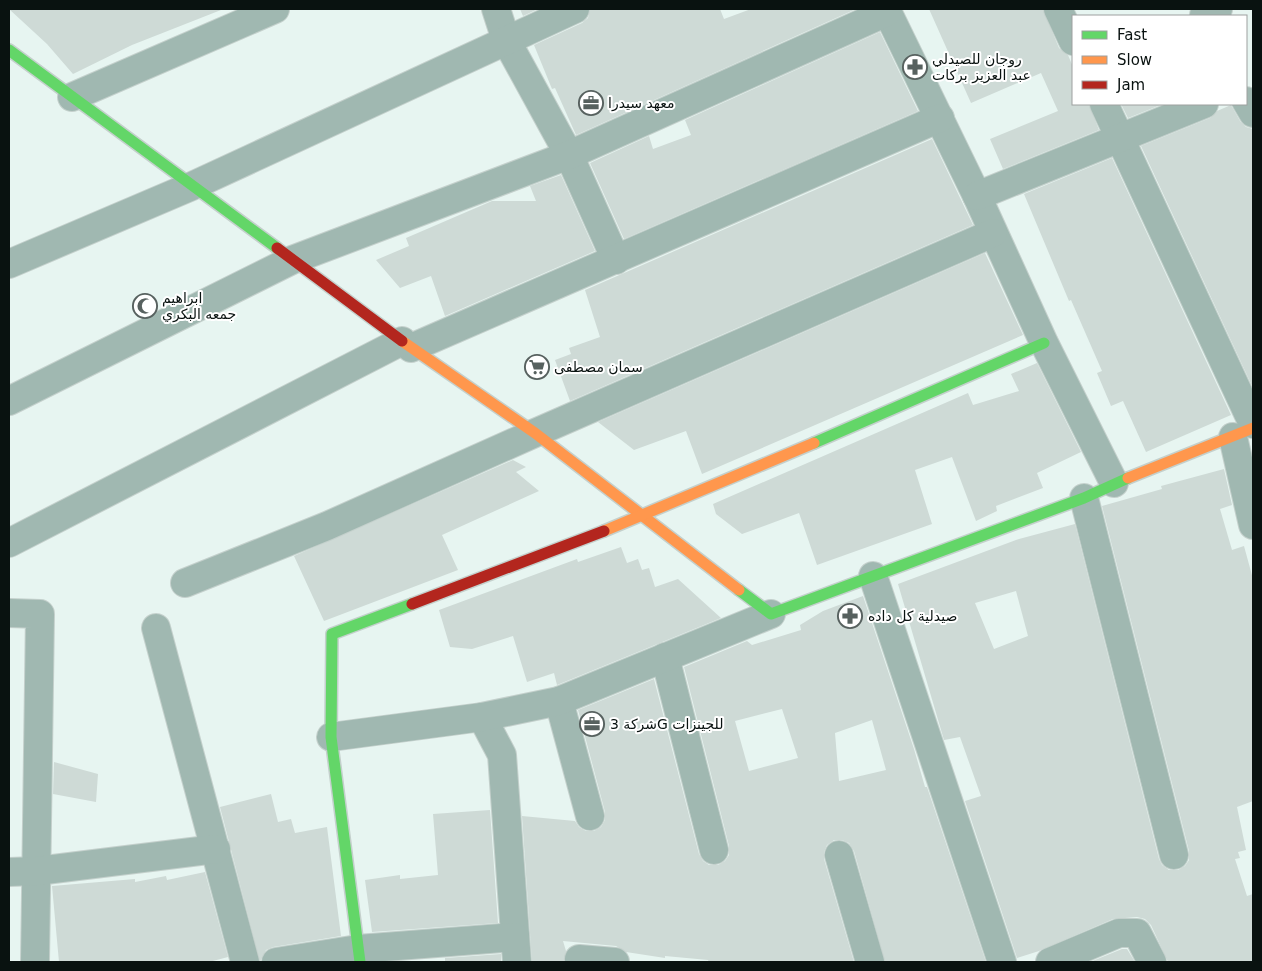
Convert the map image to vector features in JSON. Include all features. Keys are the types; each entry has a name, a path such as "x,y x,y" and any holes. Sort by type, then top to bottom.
{"street":[{"path":"72,97 275,9"},
{"path":"496,9 506,40 569,155 616,260"},
{"path":"9,264 192,186 574,9"},
{"path":"1058,9 1072,39"},
{"path":"9,401 292,260 569,155 887,10 977,196 1044,343 1114,482"},
{"path":"13,60 72,97 406,344 535,433 771,614"},
{"path":"1104,105 1247,429 1253,525"},
{"path":"977,196 1201,105"},
{"path":"9,543 406,344 616,260 940,118"},
{"path":"186,583 327,526 994,233"},
{"path":"359,956 331,737 332,634 645,516 1044,343"},
{"path":"331,737 482,717 559,700 771,614 1084,498 1114,482 1247,429"},
{"path":"1084,498 1174,855"},
{"path":"873,576 1002,962"},
{"path":"9,613 40,614 35,962"},
{"path":"156,628 245,962"},
{"path":"665,657 714,850"},
{"path":"559,700 590,816"},
{"path":"276,962 359,956 516,950 502,755 482,717"},
{"path":"9,872 37,871 216,849"},
{"path":"839,855 870,962"},
{"path":"1050,962 1119,933 1137,932 1152,962"},
{"path":"580,962 579,959 615,962"}],"building":[{"path":"9,9 221,10 132,45 73,74 47,44"},
{"path":"520,9 538,9 523,16"},
{"path":"590,9 720,9 724,19 751,9 856,9 576,135 555,88 552,89 534,45 582,23 588,18"},
{"path":"929,9 1043,9 1059,48 1068,55 1072,65 1072,105 1089,105 1099,130 1003,169 990,139 1058,111 1041,73 971,103"},
{"path":"880,32 918,111 624,239 590,163 649,136 653,149 691,135 685,120"},
{"path":"1122,105 1160,105 1128,118"},
{"path":"1231,105 1240,121 1246,127 1253,129 1253,388 1141,146 1210,118 1217,111"},
{"path":"932,139 973,225 570,401 555,360 571,354 569,348 600,337 585,290"},
{"path":"1112,158 1231,415 1146,452 1123,401 1111,406 1097,373 1102,371 1071,300 1069,301 1024,194"},
{"path":"561,175 595,251 445,316 431,276 400,288 376,260 409,246 406,238 492,201 536,201 530,186"},
{"path":"985,253 1023,335 702,474 686,431 634,450 598,422"},
{"path":"1037,363 1081,452 1037,473 1043,488 996,506 997,511 976,521 952,457 915,470 932,524 817,565 799,513 742,534 716,514 713,504 968,393 973,405 1019,391 1011,374"},
{"path":"513,460 526,467 516,472 539,491 442,535 458,570 324,621 294,556"},
{"path":"1224,469 1232,505 1220,509 1232,550 1244,546 1253,579 1253,801 1237,807 1246,850 1238,852 1240,858 1235,859 1247,896 1253,894 1253,962 1168,962 1151,925 1145,919 1137,917 1113,919 1039,951 1017,958 965,801 981,796 960,737 944,740 898,584 1019,539 1075,524 1159,859 1162,865 1169,870 1178,870 1185,866 1189,860 1189,851 1102,506 1162,489 1161,486","holes":["1016,591 1028,636 994,649 975,603"]},
{"path":"621,547 627,563 638,559 642,570 649,568 655,587 678,579 721,618 557,685 554,673 527,682 513,636 472,649 450,647 439,610 577,559 578,562"},
{"path":"863,596 925,787 927,787 986,962 885,962 854,851 849,843 842,840 834,840 827,845 824,859 854,962 709,962 708,960 665,956 665,958 626,952 616,946 563,941 566,951 564,962 532,962 522,816 575,821 579,827 586,831 594,831 601,827 605,820 605,812 578,710 654,679 699,854 703,861 709,865 718,865 725,861 729,855 729,846 684,667 747,641 752,645 801,630 800,625 823,611","holes":["782,709 798,758 749,771 735,721","872,720 886,770 839,781 835,733"]},
{"path":"54,762 98,774 96,802 53,794"},
{"path":"271,794 278,822 291,819 295,833 327,827 341,936 273,947 266,950 260,962 220,807"},
{"path":"490,810 498,923 372,932 365,880 400,875 400,879 438,875 433,814"},
{"path":"205,872 228,957 209,962 59,962 52,886 135,879 135,882 166,876 167,880"},
{"path":"1122,949 1127,949 1135,962 1090,962"},
{"path":"501,954 501,962 445,962 445,958"}],"traffic: fast":[{"path":"9,50 277,248"},
{"path":"814,443 1044,343"},
{"path":"739,590 771,614 1084,498 1128,478"},
{"path":"360,962 331,737 332,634 412,604"}],"traffic: slow":[{"path":"402,341 535,433 739,590"},
{"path":"1128,478 1253,428"},
{"path":"604,531 814,443"}],"traffic: jam":[{"path":"277,248 402,341"},
{"path":"412,604 604,531"}],"place":[{"name":"روجان للصيدلي عبد العزيز بركات","path":"915,67"},
{"name":"معهد سيدرا","path":"591,103"},
{"name":"ابراهيم جمعه البكري","path":"145,306"},
{"name":"سمان مصطفى","path":"537,367"},
{"name":"صيدلية كل داده","path":"850,616"},
{"name":"شركة 3G للجينزات","path":"592,724"}]}
